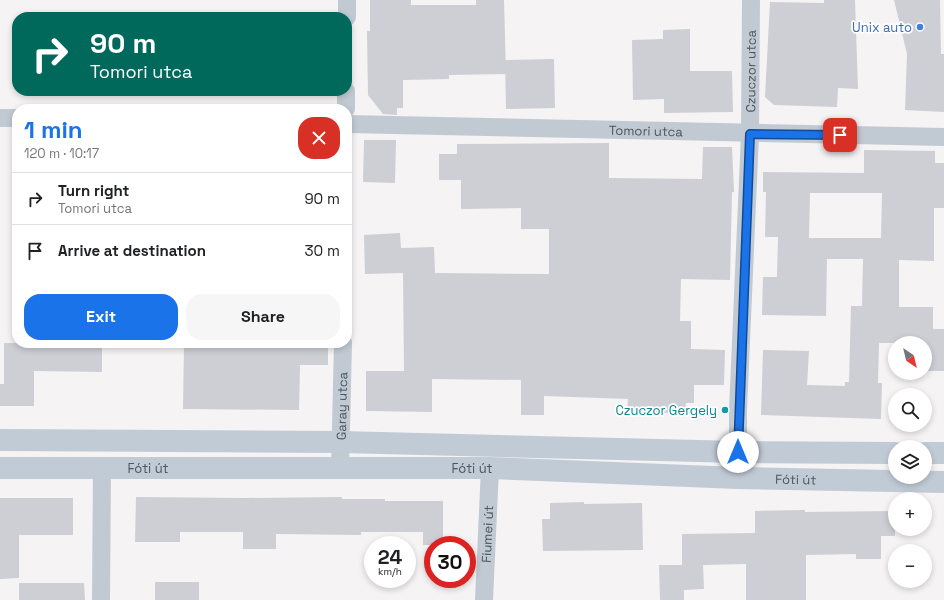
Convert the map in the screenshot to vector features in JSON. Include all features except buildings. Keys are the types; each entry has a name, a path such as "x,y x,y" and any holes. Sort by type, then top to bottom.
{"street":[{"path":"347,0 347,12"},
{"name":"Czuczor utca","path":"738,478 750,134 751,0"},
{"path":"0,118 12,118"},
{"name":"Tomori utca","path":"352,124 750,134 944,137"},
{"name":"Garay utca","path":"340,469 343,348"},
{"name":"Fóti út","path":"0,440 341,442 738,452 888,453"},
{"path":"932,453 944,453"},
{"path":"101,600 102,467"},
{"name":"Fóti út","path":"0,468 490,468 738,478 944,482"},
{"name":"Fiumei út","path":"484,600 490,468"}],"place":[{"name":"Unix auto","path":"920,27"},
{"name":"Czuczor Gergely","path":"725,410"}],"route":[{"path":"738,452 738,411 750,134 840,135"}]}
